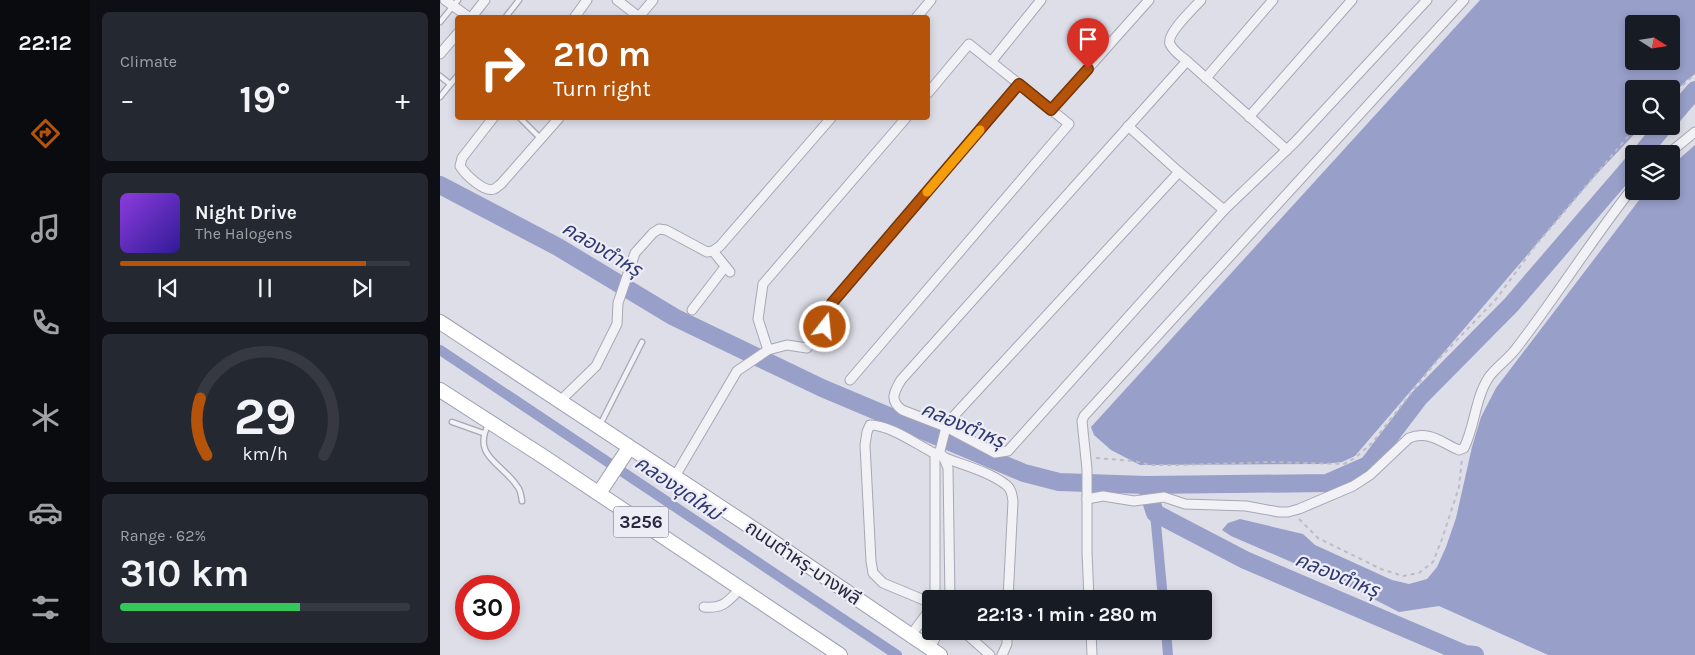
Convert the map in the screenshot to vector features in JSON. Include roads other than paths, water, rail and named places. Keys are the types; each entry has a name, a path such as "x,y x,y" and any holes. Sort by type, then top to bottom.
{"main road":[{"name":"ถนนตำหรุ-บางพลี","path":"440,322 598,428 625,454 674,478 935,652"},
{"name":"3256","path":"440,390 486,428 602,488 741,588 840,655"},
{"path":"602,488 625,454"}],"street":[{"path":"472,0 482,3 472,15"},
{"path":"576,15 587,0"},
{"path":"617,0 636,15"},
{"path":"640,15 653,0"},
{"path":"918,15 931,0"},
{"path":"992,62 1041,0"},
{"path":"1051,110 1149,0"},
{"path":"1200,0 1173,31 1170,43 1187,61 1287,150"},
{"path":"1206,78 1273,0"},
{"path":"1250,117 1352,0"},
{"path":"1187,61 901,380 893,393 896,406 945,431 995,453 1008,451 1224,210 1287,150 1427,0"},
{"path":"1089,590 1087,476 1082,421 1084,416 1464,0"},
{"path":"452,2 467,15"},
{"path":"440,54 455,36"},
{"path":"850,380 1069,124 969,44 930,91"},
{"path":"674,478 737,371 768,350 788,345 807,348 825,327 832,303 1019,84"},
{"path":"491,120 462,158 460,166 466,175 489,189 494,189 501,184 557,120"},
{"path":"558,402 596,366 617,324 620,296 635,252 653,233 659,229 666,230 701,250 713,251 726,241 829,120"},
{"path":"768,350 758,319 763,284 904,120"},
{"path":"1128,126 1224,210"},
{"path":"1679,145 1695,132"},
{"path":"935,590 940,453 945,431 951,419 1179,172"},
{"path":"1086,499 1103,496 1134,501 1157,497 1185,504 1246,506 1279,512 1292,511 1353,486 1370,475 1409,438 1417,435 1434,437 1460,450 1464,448 1468,441 1478,402 1489,378 1517,348 1625,197"},
{"path":"692,310 727,269 713,251"},
{"path":"922,599 883,583 873,573 865,446 866,432 870,425 877,425 940,453 1007,486 1012,493 1013,501 1008,590"},
{"path":"940,453 948,468 950,590"},
{"path":"704,607 719,607 725,604 741,588"},
{"path":"911,635 922,620"},
{"path":"973,640 990,655"},
{"path":"1002,655 1007,640"},
{"path":"1091,640 1092,655"}],"lane":[{"path":"507,15 519,0"},
{"path":"440,22 452,2"},
{"path":"440,76 450,84"},
{"path":"440,97 455,78"},
{"path":"522,120 541,139"},
{"path":"598,428 642,342"},
{"path":"452,422 486,428 484,447 490,458 517,485 521,492 522,501"}],"water":[{"path":"1480,0 1695,0 1695,74 1680,87 1680,80 1625,80 1625,135 1634,135 1594,177 1355,456 1342,462 1323,464 1140,465 1111,450 1094,435 1091,427"},
{"path":"1695,145 1695,655 1548,655 1439,606 1399,612 1354,589 1231,536 1222,530 1228,523 1240,519 1303,534 1315,545 1392,580 1409,584 1427,579 1437,567 1446,547 1456,518 1472,447 1481,417 1496,388 1639,200 1680,200 1680,158"}],"waterway":[{"path":"1680,108 1695,90"},
{"path":"1648,145 1657,135"},
{"name":"คลองตำหรุ","path":"440,185 558,247 674,317 822,388 1024,473 1059,482 1146,485 1327,483 1368,465 1419,398 1511,305 1625,172"},
{"name":"คลองขุดใหม่","path":"440,350 897,655"},
{"name":"คลองตำหรุ","path":"1146,485 1155,513 1245,560 1465,654 1475,655"},
{"path":"1155,513 1162,590"},
{"path":"1167,640 1168,655"}]}
